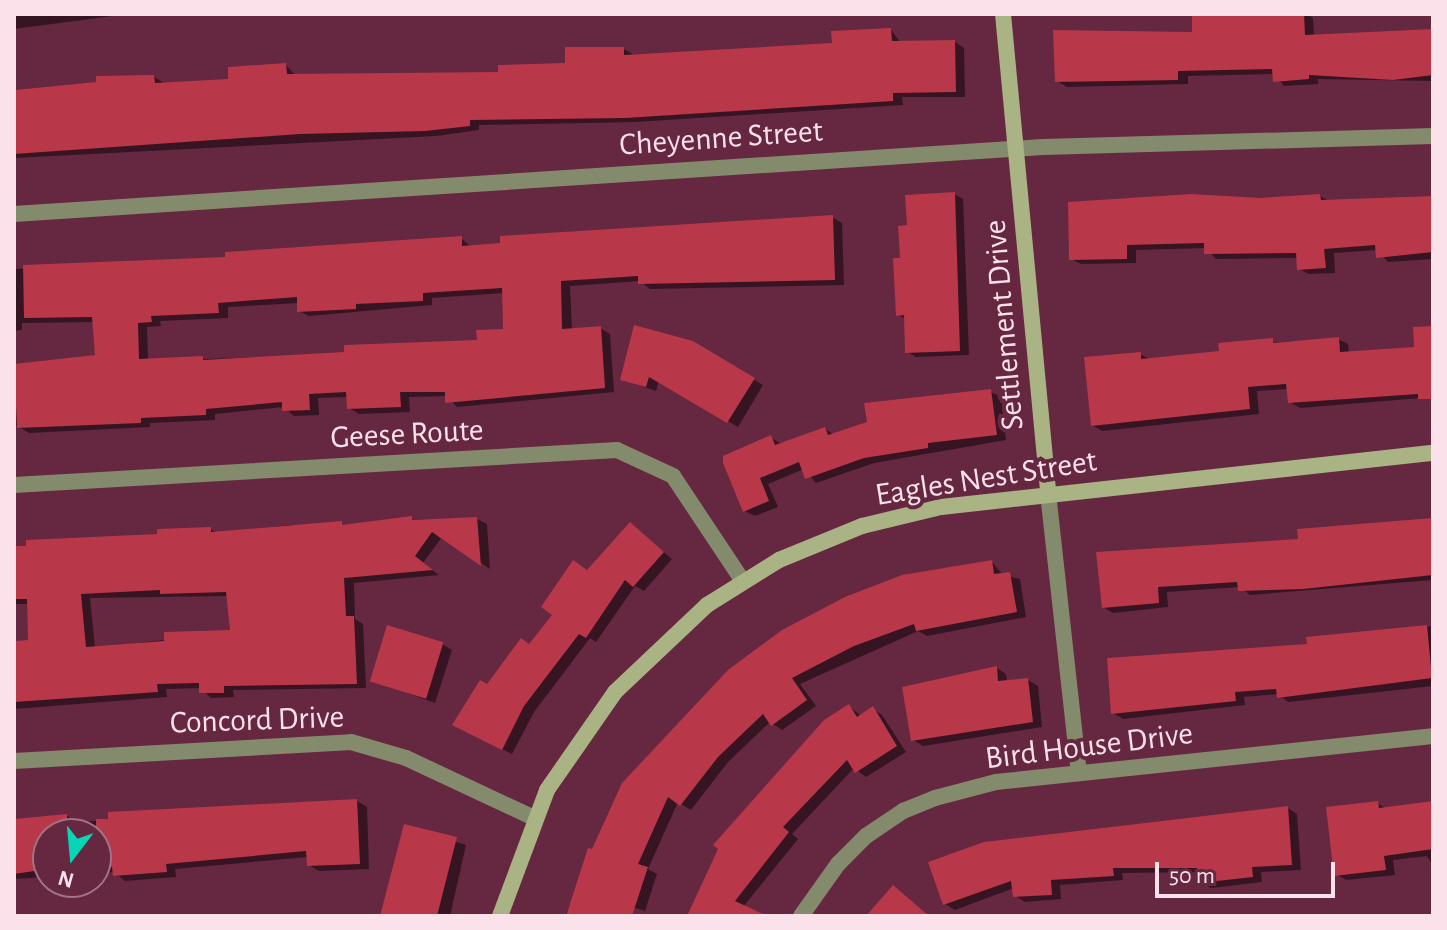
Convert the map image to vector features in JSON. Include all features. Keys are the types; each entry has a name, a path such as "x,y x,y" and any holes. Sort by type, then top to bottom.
{"street":[{"name":"Settlement Drive","path":"1003,14 1048,493 1079,773"},
{"name":"Cheyenne Street","path":"14,214 1015,148 1433,136"},
{"name":"Geese Route","path":"14,485 617,450 673,476 742,580"},
{"name":"Eagles Nest Street","path":"500,916 534,818 575,745 615,692 674,632 742,580 862,526 941,507 1433,453"},
{"name":"Bird House Drive","path":"801,916 838,864 903,811 996,782 1433,736"},
{"name":"Concord Drive","path":"14,761 351,742 406,758 534,818"}],"building":[{"path":"1192,14 1304,14 1305,35 1433,29 1433,75 1393,80 1309,75 1309,79 1273,82 1272,69 1178,71 1178,80 1055,82 1053,30 1192,32"},
{"path":"891,28 892,41 955,40 956,92 893,93 893,101 625,118 470,120 470,126 425,131 300,134 14,154 14,90 96,82 96,76 154,75 155,83 228,79 228,67 286,63 287,74 498,72 498,65 565,63 565,47 624,47 624,55 832,43 831,31"},
{"path":"955,192 960,351 905,353 904,315 896,316 893,258 900,258 898,226 907,225 905,195"},
{"path":"1191,194 1260,198 1320,194 1321,200 1433,196 1433,252 1376,258 1375,245 1324,249 1326,268 1297,270 1296,253 1204,254 1204,243 1127,245 1127,259 1069,260 1068,202"},
{"path":"833,215 835,280 638,284 638,276 561,281 562,329 601,326 605,388 445,403 445,392 400,392 401,407 347,409 346,392 309,394 310,410 282,411 282,402 206,409 206,415 141,418 141,423 17,428 14,364 95,355 92,317 24,318 23,265 225,257 225,252 462,236 462,246 500,243 500,236","holes":["502,288 503,329 476,330 477,340 344,345 344,352 203,360 203,356 139,359 138,323 152,322 151,316 219,313 218,303 297,297 297,312 356,309 356,304 423,301 423,293"]},
{"path":"634,325 693,341 755,378 727,423 649,377 646,387 620,380"},
{"path":"1433,326 1433,399 1418,399 1418,394 1288,403 1286,384 1248,387 1250,409 1091,426 1084,357 1141,352 1141,359 1219,351 1218,343 1273,338 1273,343 1339,337 1340,352 1414,347 1413,327"},
{"path":"991,389 997,435 928,443 928,448 864,458 805,479 799,462 760,478 769,501 743,512 723,463 723,456 771,435 775,445 825,427 828,435 867,422 864,403"},
{"path":"412,516 412,520 477,517 481,566 432,532 415,556 433,570 344,578 346,616 354,616 357,684 224,686 224,693 199,693 199,683 157,684 158,692 14,702 14,641 28,640 27,599 14,599 14,546 26,546 26,540 157,534 157,529 211,527 211,532 342,521 342,525","holes":["160,590 160,594 226,592 230,630 164,632 164,641 86,647 81,594"]},
{"path":"1433,518 1433,575 1303,589 1238,591 1237,582 1158,587 1159,603 1102,608 1096,552 1298,539 1297,529"},
{"path":"630,522 664,552 633,587 625,580 586,638 579,634 524,706 502,750 452,725 480,680 487,684 521,638 529,644 552,615 541,607 573,560 587,570"},
{"path":"992,560 994,574 1010,572 1017,612 916,631 914,624 854,646 792,678 807,700 771,726 763,714 718,757 680,806 668,797 638,864 648,867 632,916 566,916 588,848 592,849 622,783 728,670 782,630 845,597 902,575"},
{"path":"387,625 443,642 426,699 370,681"},
{"path":"1427,625 1432,678 1277,698 1276,689 1235,692 1236,701 1111,714 1107,658 1307,644 1306,637"},
{"path":"997,666 998,681 1028,678 1033,722 911,741 902,687"},
{"path":"849,704 857,717 873,706 897,746 855,773 847,760 783,827 789,832 735,901 767,916 687,916 718,849 713,845 824,720"},
{"path":"357,799 360,864 307,866 306,851 166,864 167,872 113,876 112,818 108,818 108,812"},
{"path":"1378,801 1379,808 1433,801 1433,849 1384,856 1386,870 1334,876 1326,807"},
{"path":"1288,806 1292,865 1252,867 1253,877 1199,883 1197,868 1113,868 1114,876 1051,880 1052,895 1013,897 1011,881 943,905 928,862 984,842"},
{"path":"67,814 67,818 32,818 32,871 14,874 14,819"},
{"path":"404,824 457,837 437,916 380,916"},
{"path":"893,885 929,916 866,916"}]}
